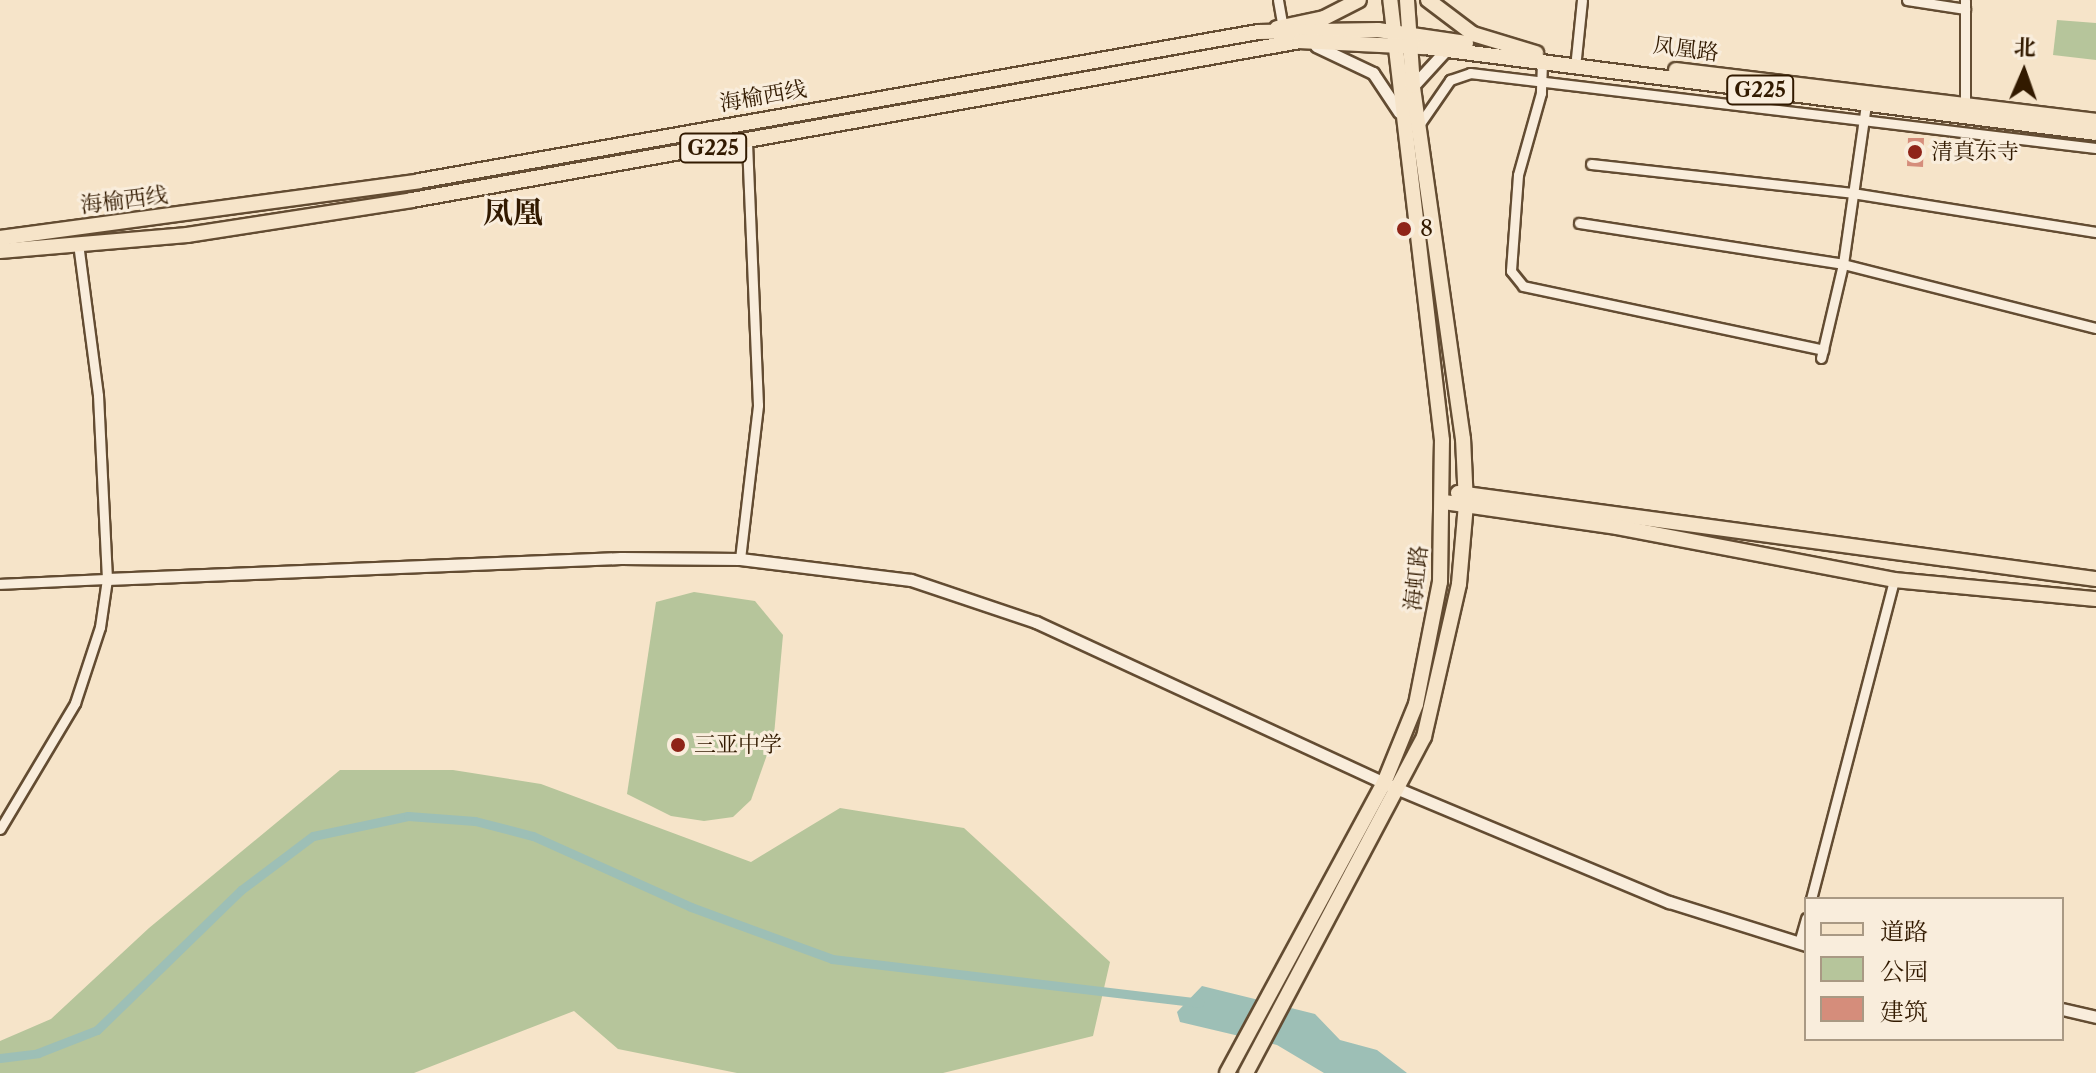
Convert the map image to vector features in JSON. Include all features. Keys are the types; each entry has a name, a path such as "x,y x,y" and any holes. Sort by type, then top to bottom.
{"main road":[{"path":"1258,32 1324,18 1359,0"},
{"path":"1390,0 1392,38"},
{"path":"1407,0 1414,42"},
{"name":"凤凰路","path":"1428,0 1473,34 1538,57 1865,111 1965,110 2096,121"},
{"name":"海榆西线","path":"0,238 419,181 1258,32 1392,38 1538,57"},
{"name":"海榆西线","path":"0,251 187,235 747,142 1300,41 1392,38"},
{"name":"海虹路","path":"1227,1073 1384,783 1426,663 1440,582 1444,498 1392,38"},
{"name":"海虹路","path":"1246,1073 1286,1003 1424,737 1445,662 1466,498 1413,86 1414,42"},
{"name":"凤凰路","path":"1414,42 1446,50 1576,58 1965,110 2096,133"},
{"path":"1444,498 1466,498 2096,579"},
{"path":"1466,498 1894,580 2096,599"}],"street":[{"path":"1278,0 1283,27"},
{"path":"1576,58 1582,0"},
{"path":"1907,0 1965,5 1965,110"},
{"path":"1300,41 1373,73 1399,112"},
{"path":"1413,86 1446,50"},
{"path":"1538,57 1542,82 1518,175 1511,271 1523,286 1822,354 1843,264 1865,111"},
{"path":"1419,125 1457,73 1865,111 2096,148"},
{"path":"740,559 758,405 747,142"},
{"path":"1591,164 1852,193 2096,232"},
{"path":"1579,223 1843,264 2096,328"},
{"path":"0,829 75,703 100,627 107,579 98,395 78,244"},
{"path":"0,584 740,559 911,580 1036,622 1384,783 1669,902 1803,944"},
{"path":"1812,897 1894,580"},
{"path":"2064,1009 2096,1017"}],"green space":[{"path":"2057,20 2096,23 2096,60 2053,55"},
{"path":"694,592 755,601 783,635 774,735 751,800 733,817 704,821 671,816 627,794 656,602"},
{"path":"340,770 453,770 541,784 751,862 840,808 964,828 1110,962 1093,1036 943,1073 737,1073 618,1049 574,1011 414,1073 0,1073 0,1041 51,1019 149,928"}],"water":[{"path":"1202,986 1315,1014 1340,1040 1377,1050 1407,1073 1324,1073 1277,1045 1180,1022 1177,1012"}],"building":[{"name":"清真东寺","path":"1908,138 1924,138 1923,167 1907,166"}],"waterway":[{"path":"0,1058 38,1053 97,1030 241,890 313,836 408,816 475,821 533,836 691,907 832,959 1199,1003"}],"place":[{"name":"清真东寺","path":"1915,152"},
{"name":"8","path":"1404,229"},
{"name":"三亚中学","path":"678,745"}],"district":[{"name":"凤凰","path":"513,213"}]}
